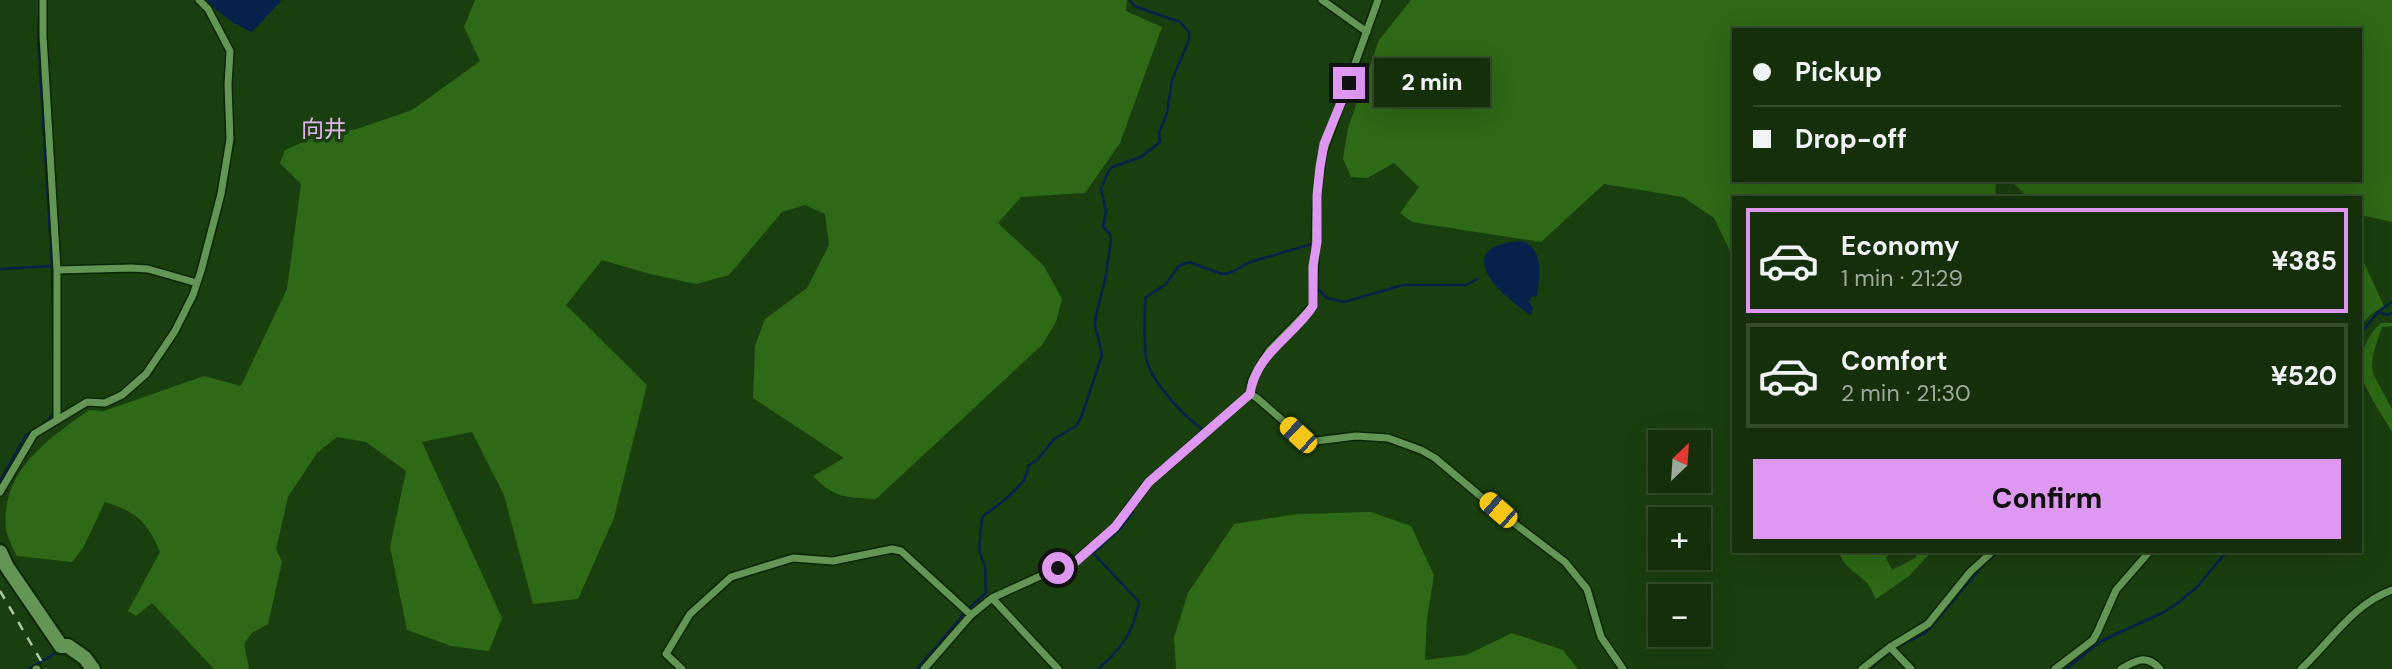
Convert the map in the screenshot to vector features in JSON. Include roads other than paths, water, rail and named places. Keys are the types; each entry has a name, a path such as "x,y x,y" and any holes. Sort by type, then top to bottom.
{"main road":[{"path":"0,552 6,567 61,646 68,646 85,658 93,669"}],"street":[{"path":"43,0 57,270 57,418"},
{"path":"0,492 34,434 88,402 105,403 135,385 146,374 176,331 197,282 221,194 230,139 230,51 208,9 199,0"},
{"path":"1322,0 1367,32"},
{"path":"924,669 968,613 992,598 1058,568 1073,564 1115,527 1149,482 1250,394 1252,380 1269,351 1313,306 1317,195 1322,155 1378,0"},
{"path":"57,270 131,268 197,282"},
{"path":"1250,394 1304,439 1315,442 1356,436 1388,438 1420,450 1441,463 1565,562 1587,589 1601,637 1623,669"},
{"path":"682,669 666,654 690,614 731,577 793,558 833,561 892,549 901,551 968,613"},
{"path":"1862,669 1890,647 1928,624 1970,572 1991,553"},
{"path":"2055,669 2092,640 2116,590 2148,553"},
{"path":"2301,669 2359,607 2375,596 2392,590"},
{"path":"992,598 1058,669"},
{"path":"1890,647 1911,669"},
{"path":"2121,669 2135,660 2142,659 2160,669"}],"water":[{"path":"206,0 282,0 252,32 227,18"},
{"path":"1523,241 1535,251 1539,265 1537,296 1531,297 1529,301 1533,309 1531,315 1494,283 1486,272 1484,261 1488,251 1501,244"}],"waterway":[{"path":"0,481 26,435 48,421 54,411 52,266 38,36 40,0"},
{"path":"917,669 969,608 986,593 985,567 979,550 982,517 1024,481 1029,465 1038,459 1054,439 1076,426 1102,355 1095,325 1111,241 1110,234 1103,227 1106,211 1101,189 1112,167 1141,157 1160,142 1159,133 1167,113 1172,80 1189,40 1189,32 1180,22 1134,6 1130,0"},
{"path":"1361,56 1373,23"},
{"path":"1346,99 1354,76"},
{"path":"1320,204 1321,189"},
{"path":"1318,253 1320,214"},
{"path":"1126,505 1149,477 1203,430 1170,399 1156,381 1147,362 1146,297 1165,285 1179,266 1189,262 1222,274 1230,273 1250,262 1312,244"},
{"path":"0,269 52,266"},
{"path":"1316,287 1327,298 1344,302 1403,285 1466,285 1477,279"},
{"path":"2378,312 2392,302"},
{"path":"2362,332 2378,312 2387,315 2392,313"},
{"path":"1098,669 1125,640 1139,602 1093,553 1121,528 1133,512"},
{"path":"1900,646 1925,633 1983,565 1997,553"},
{"path":"2066,669 2101,641 2178,603 2198,586 2225,553"},
{"path":"29,669 59,651"},
{"path":"1869,669 1890,652"}],"railway":[{"path":"0,591 46,669"}],"district":[{"name":"向井","path":"324,129"}]}
